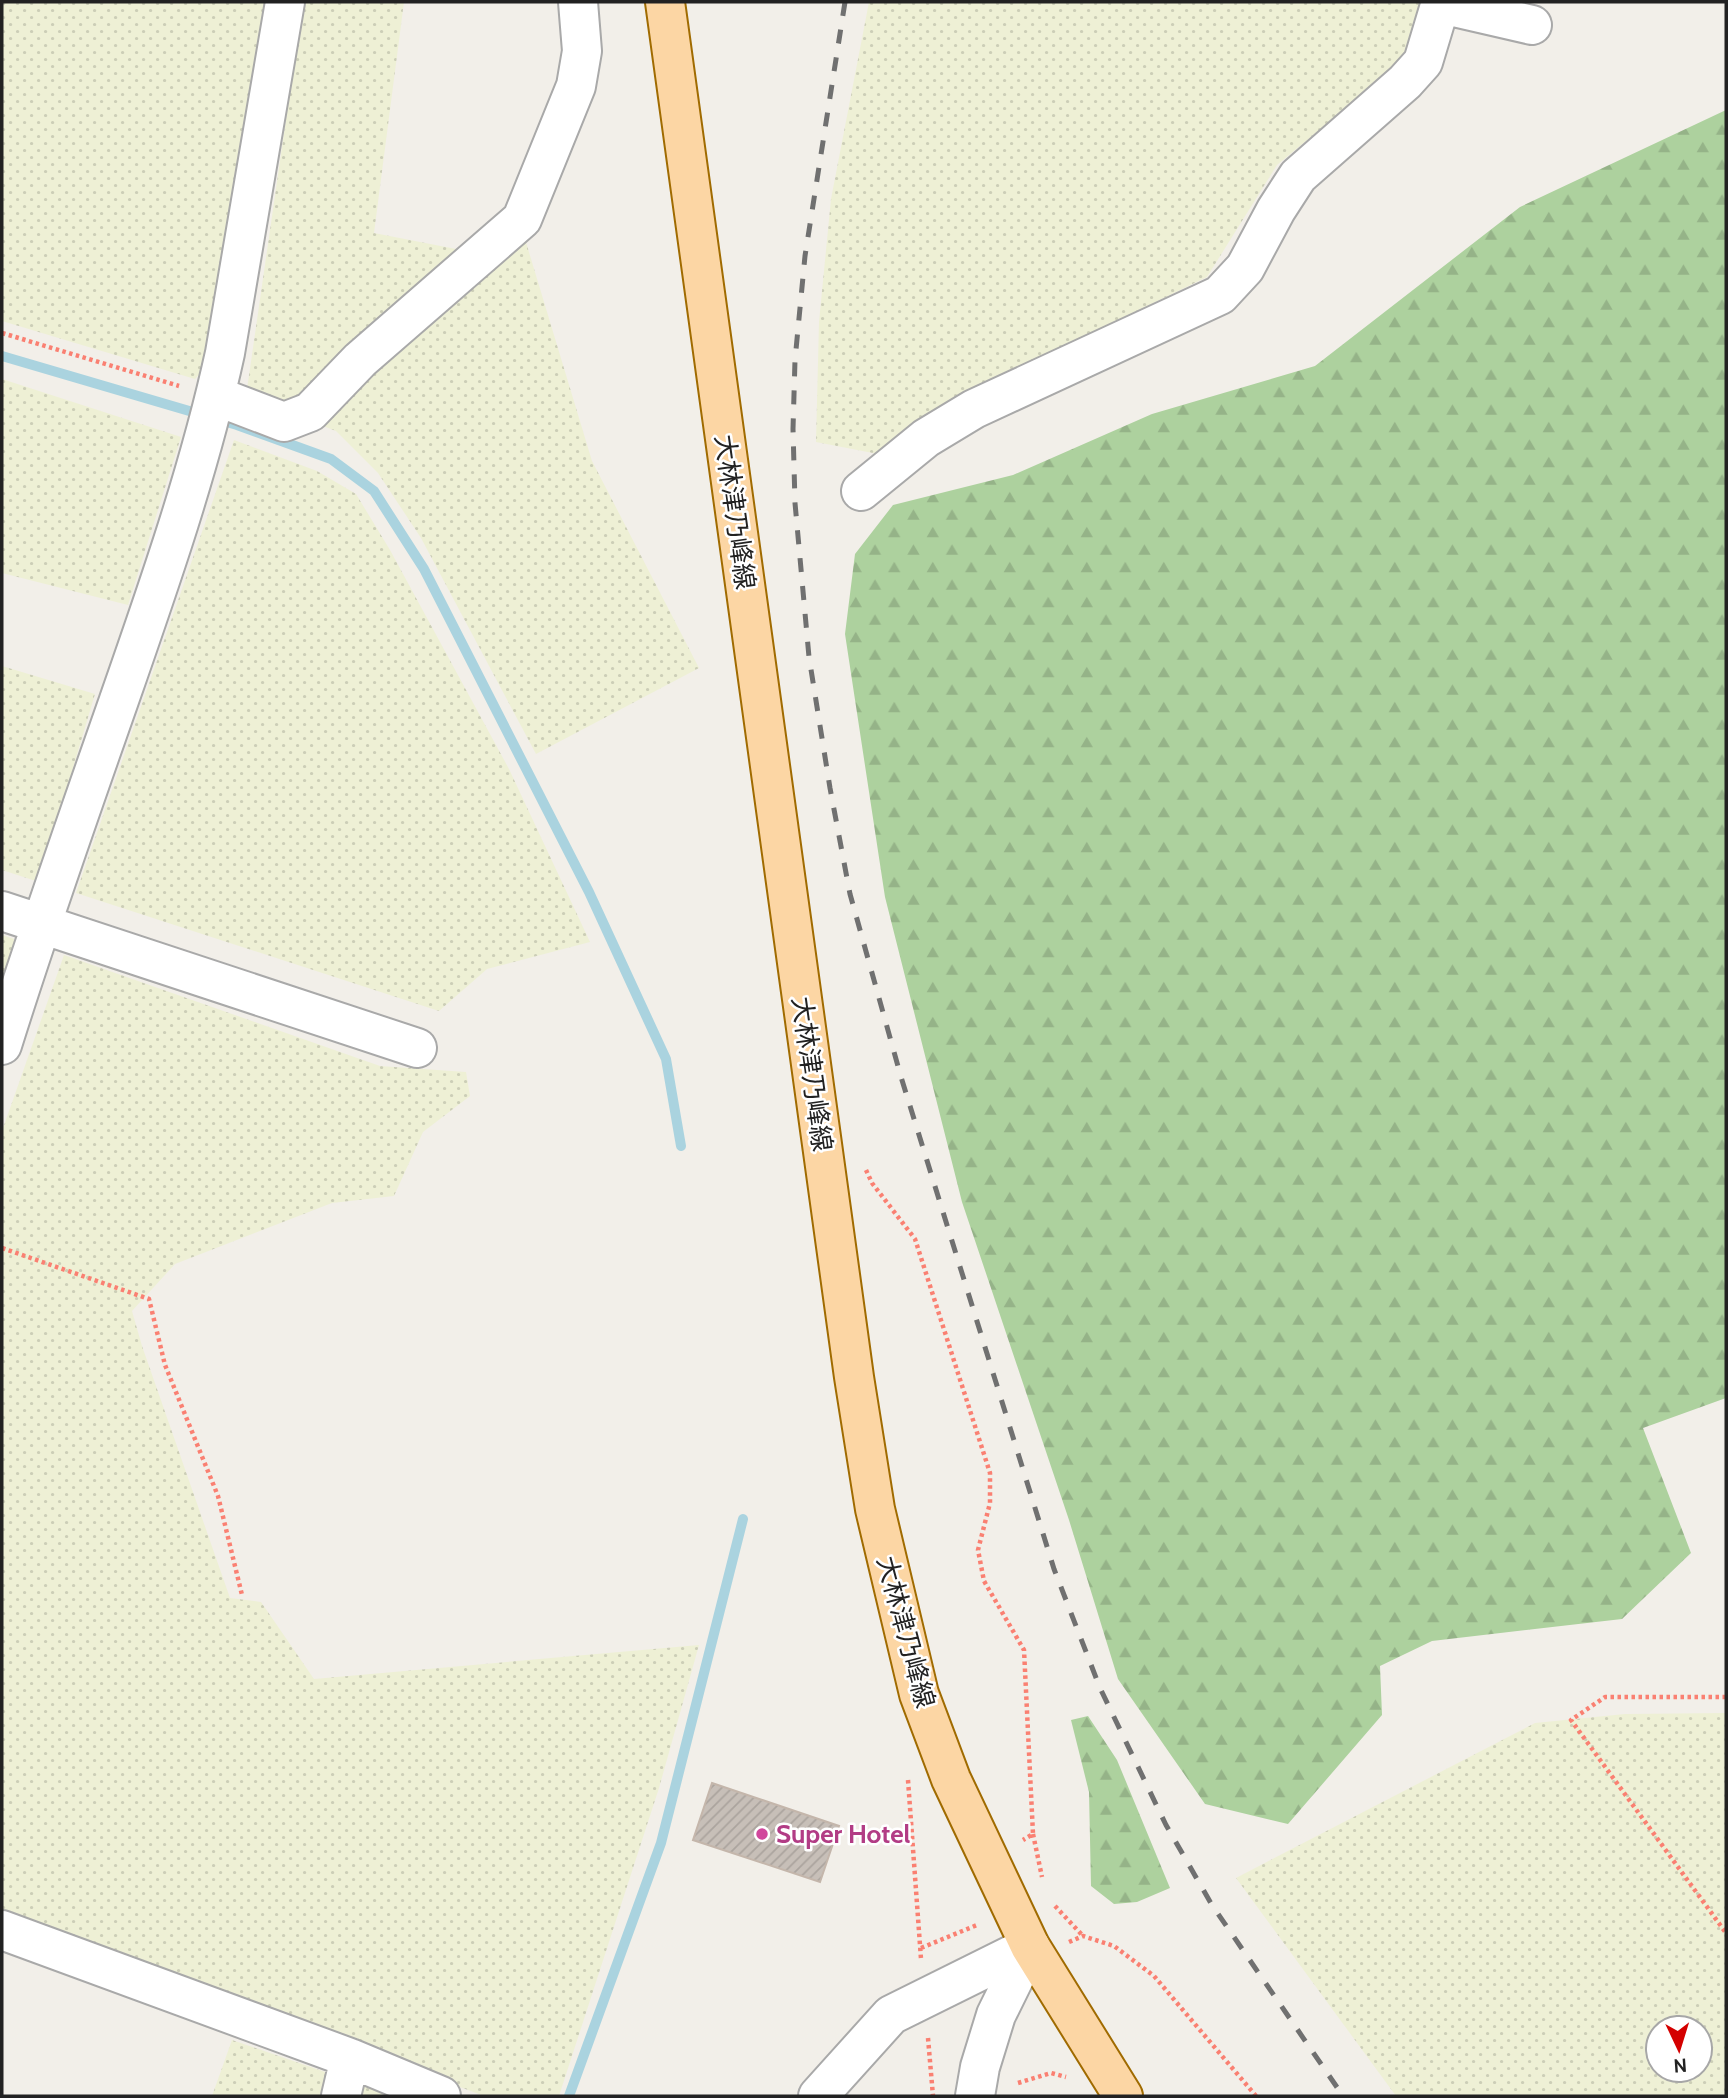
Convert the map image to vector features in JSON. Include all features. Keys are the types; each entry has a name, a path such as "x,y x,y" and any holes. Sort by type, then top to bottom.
{"main road":[{"name":"大林津乃峰線","path":"665,2 854,1377 875,1509 919,1694 951,1779 1033,1951 1123,2096"}],"street":[{"path":"2,1045 40,924 161,580 212,410 285,2"},
{"path":"212,410 284,422 310,412 359,360 523,219 576,86 582,51 578,2"},
{"path":"861,491 926,438 974,409 1220,295 1245,268 1298,176 1405,82 1423,62 1441,3 1532,25"},
{"path":"2,911 417,1048"},
{"path":"2,1933 349,2058 441,2096"},
{"path":"818,2096 891,2015 1033,1951"},
{"path":"975,2096 980,2067 996,2015 1033,1951"},
{"path":"341,2096 349,2058"}],"path":[{"path":"2,333 212,410"},
{"path":"860,1158 872,1183 915,1239 990,1473 990,1503 978,1549 984,1581 1024,1650 1032,1834 1044,1884"},
{"path":"2,1248 149,1299 165,1366 218,1496 242,1595"},
{"path":"1726,1697 1605,1697 1571,1720 1726,1933"},
{"path":"908,1778 933,2096"},
{"path":"991,1863 1032,1834"},
{"path":"1046,1896 1083,1936 1114,1947 1154,1976 1256,2096"},
{"path":"1033,1951 1083,1936"},
{"path":"1015,2089 1019,2081 1051,2073 1077,2080"}],"green space":[{"path":"2,2 273,2 212,361 195,379 2,321"},
{"path":"303,2 404,2 374,233 497,257 525,239 592,461 699,668 536,754 421,538 378,473 336,431 246,396"},
{"path":"869,2 1423,2 1407,57 1277,165 1207,277 990,382 878,454 816,442 819,322 831,199"},
{"path":"1726,110 1726,1398 1643,1428 1691,1553 1622,1619 1432,1641 1380,1666 1382,1715 1288,1824 1205,1804 1118,1679 1069,1520 962,1202 885,897 845,634 855,554 893,505 1013,475 1152,414 1315,366 1520,207"},
{"path":"2,379 181,437 128,605 2,573"},
{"path":"234,440 317,471 356,494 390,550 509,769 590,942 487,969 439,1011 76,893"},
{"path":"2,666 95,694 39,882 2,870"},
{"path":"2,935 14,939 17,953 2,1000"},
{"path":"64,955 380,1066 466,1072 470,1096 423,1132 394,1196 332,1203 175,1264 132,1311 230,1598 261,1602 314,1679 699,1645 659,1788 559,2096 484,2096 2,1916 2,1131"},
{"path":"1726,1713 1726,2096 1396,2096 1236,1878 1535,1723 1625,1714"},
{"path":"1088,1716 1117,1760 1170,1888 1137,1902 1114,1904 1091,1886 1089,1792 1071,1720"},
{"path":"232,2040 360,2084 387,2096 212,2096"}],"building":[{"path":"712,1783 839,1826 820,1882 693,1840"}],"waterway":[{"path":"2,356 237,425 331,459 374,491 424,569 589,892 666,1059 681,1146"},
{"path":"569,2096 661,1843 743,1519"}],"railway":[{"path":"845,2 805,256 795,360 793,429 795,503 809,657 850,894 901,1077 1054,1569 1100,1688 1166,1825 1212,1905 1343,2096"}],"place":[{"name":"Super Hotel","path":"762,1834"}]}
